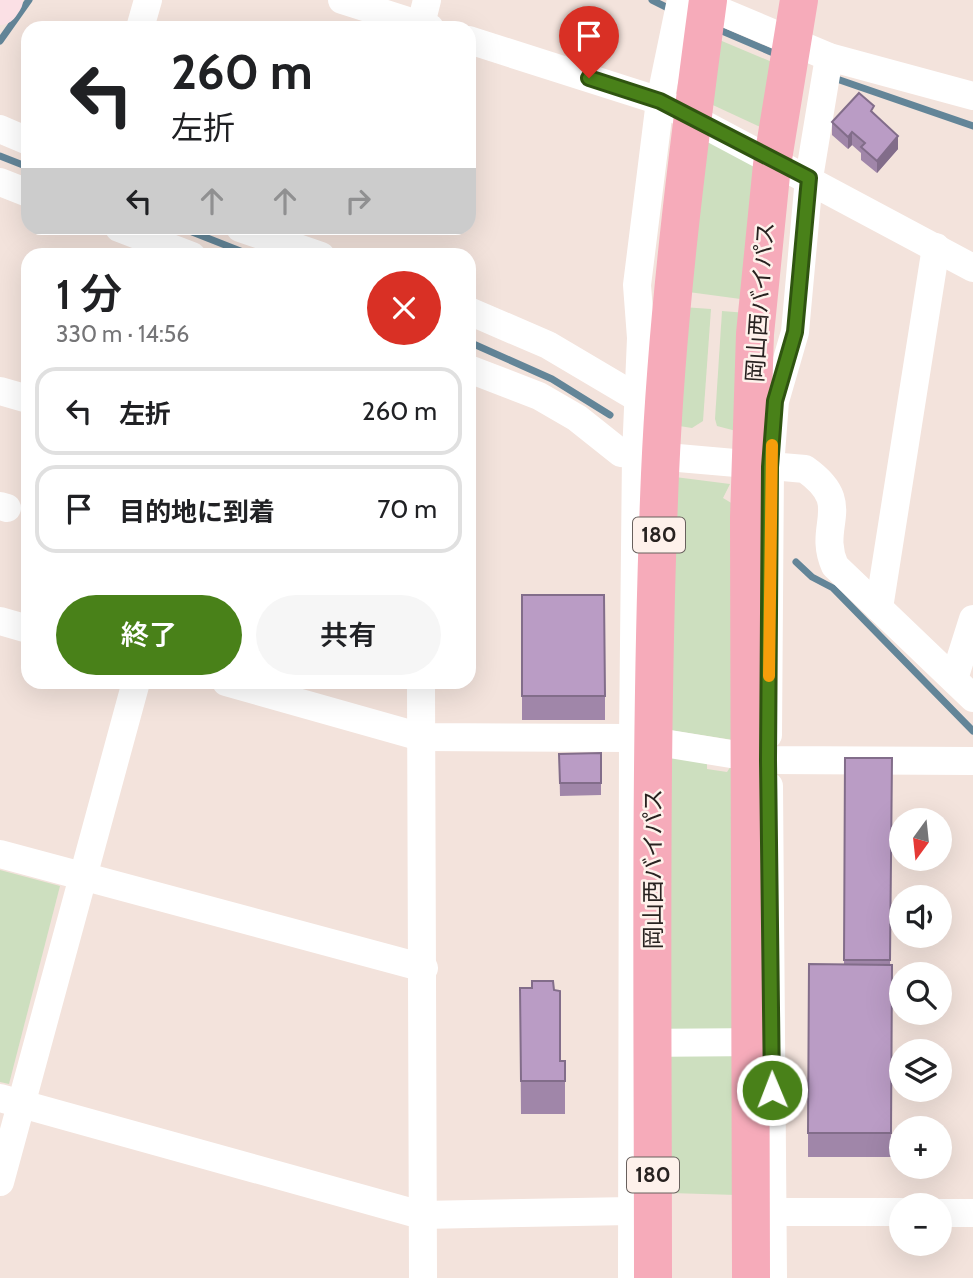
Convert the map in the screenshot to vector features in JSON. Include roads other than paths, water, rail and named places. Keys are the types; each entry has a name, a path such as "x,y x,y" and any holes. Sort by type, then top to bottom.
{"highway":[{"name":"岡山西バイパス","path":"751,1278 753,1074 749,518 755,334 772,166 799,0"},
{"name":"岡山西バイパス","path":"653,1278 642,1058 660,472 677,239 688,7"}],"main road":[{"path":"0,6 4,0"}],"street":[{"path":"142,21 148,0"},
{"path":"342,0 425,20"},
{"path":"632,1278 631,1211 642,1058 633,738 636,455 641,400 641,338 637,285 660,101 688,7 827,69 973,96"},
{"path":"476,42 660,101 809,178 973,268"},
{"path":"773,1278 768,760 770,467 775,401 795,332 809,178 827,69"},
{"path":"0,129 21,138"},
{"path":"0,182 21,190"},
{"path":"137,235 171,248"},
{"path":"260,235 298,248"},
{"path":"879,608 936,247"},
{"path":"476,315 548,345 641,400"},
{"path":"476,372 539,396 577,418 621,453 804,468 824,482 832,499 828,551 835,566 963,689"},
{"path":"0,391 21,397"},
{"path":"963,689 973,619"},
{"path":"0,621 21,627"},
{"path":"0,1182 10,1101 83,876 134,689"},
{"path":"251,689 421,737 633,738 768,760 973,761"},
{"path":"421,689 423,1278"},
{"path":"0,854 424,968"},
{"path":"642,1058 772,1041"},
{"path":"10,1101 421,1215 631,1211"},
{"path":"773,1212 889,1212"},
{"path":"952,1213 973,1213"}],"waterway":[{"path":"0,41 29,0"},
{"path":"652,0 672,10"},
{"path":"715,28 778,55"},
{"path":"831,77 973,126"},
{"path":"0,156 21,164"},
{"path":"200,235 233,248"},
{"path":"476,345 552,379 610,415"},
{"path":"796,562 812,577 833,588 973,731"}]}
